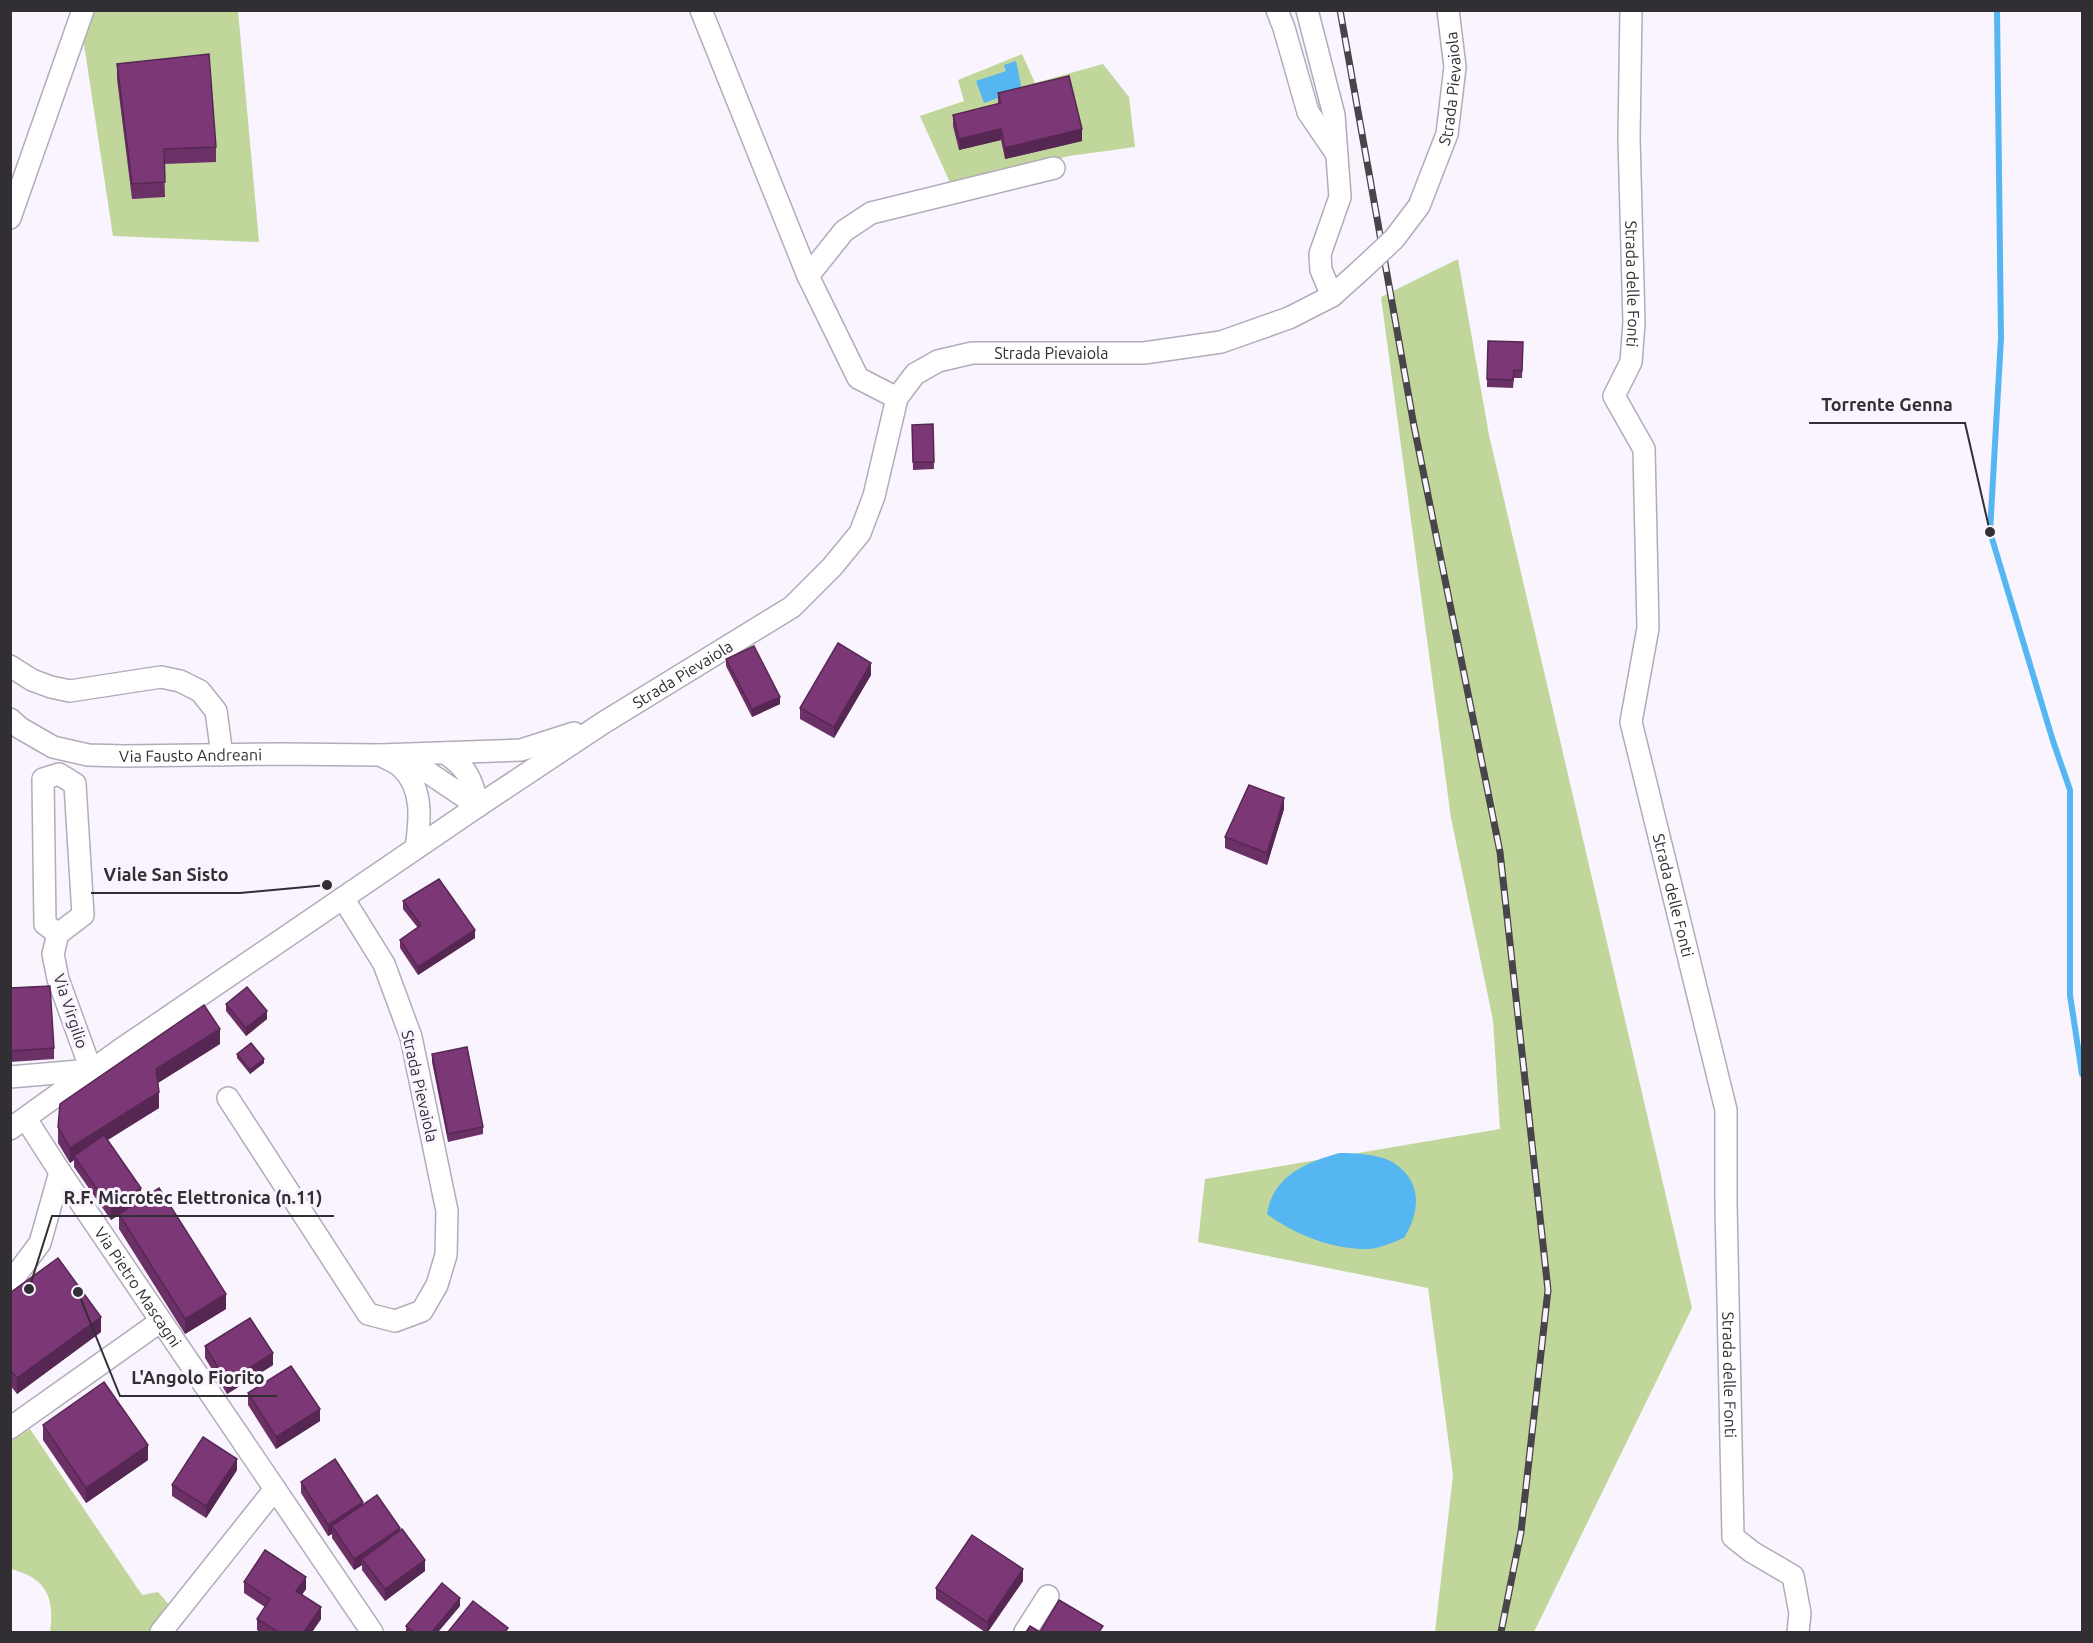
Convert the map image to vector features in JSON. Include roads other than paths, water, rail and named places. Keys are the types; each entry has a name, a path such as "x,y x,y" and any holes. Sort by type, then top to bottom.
{"street":[{"path":"10,218 83,10"},
{"path":"701,10 808,276 858,378 897,398"},
{"path":"1277,10 1308,112 1337,153"},
{"path":"1307,10 1334,115 1340,197 1320,254 1321,270 1332,296"},
{"name":"Strada Pievaiola","path":"228,1098 368,1314 395,1321 422,1311 437,1285 446,1255 447,1211 411,1037 384,964 343,898 603,723 792,607 832,567 860,533 874,496 897,398 915,374 938,360 972,353 1144,353 1221,342 1289,318 1332,296 1394,238 1419,206 1447,134 1455,67 1449,10"},
{"name":"Strada delle Fonti","path":"1630,10 1629,138 1634,323 1631,362 1614,396 1644,450 1648,628 1631,722 1726,1110 1725,1204 1733,1537 1752,1552 1793,1576 1800,1613 1798,1632"},
{"path":"808,276 844,231 871,213 1054,168"},
{"path":"10,666 32,680 70,691 161,677 180,681 200,691 216,711 222,755"},
{"name":"Via Fausto Andreani","path":"10,719 20,728 53,747 88,755 124,756 380,755 521,750 603,723"},
{"path":"445,753 460,762 472,781 478,806"},
{"name":"Via Fausto Andreani","path":"380,755 401,766 423,769 478,806"},
{"path":"401,766 417,795 420,815 416,848"},
{"path":"58,774 75,784 83,915 58,934 45,924 44,779 58,774"},
{"path":"18,1124 91,1070 343,898"},
{"name":"Via Virgilio","path":"58,934 53,954 58,979 91,1070"},
{"path":"10,1077 91,1070"},
{"name":"Via Pietro Mascagni","path":"18,1124 60,1172 372,1632"},
{"path":"10,1283 40,1243 60,1172"},
{"path":"10,1428 161,1321"},
{"path":"161,1632 275,1489"},
{"path":"1025,1632 1048,1596"}],"water":[{"path":"1016,61 1022,90 984,103 976,81 1006,71 1004,65"},
{"path":"1339,1153 1367,1155 1388,1160 1410,1179 1414,1188 1416,1208 1404,1238 1372,1249 1341,1246 1302,1234 1267,1214 1276,1190 1292,1173 1314,1161"}],"waterway":[{"path":"1997,10 2001,338 1990,532 2070,790 2070,995 2082,1074"}],"railway":[{"path":"1340,10 1414,426 1500,852 1548,1290 1521,1532 1501,1632"}],"place":[{"name":"Torrente Genna","path":"1990,532"},
{"name":"Viale San Sisto","path":"327,885"},
{"name":"R.F. Microtec Elettronica (n.11)","path":"29,1289"},
{"name":"L'Angolo Fiorito","path":"78,1292"}]}
